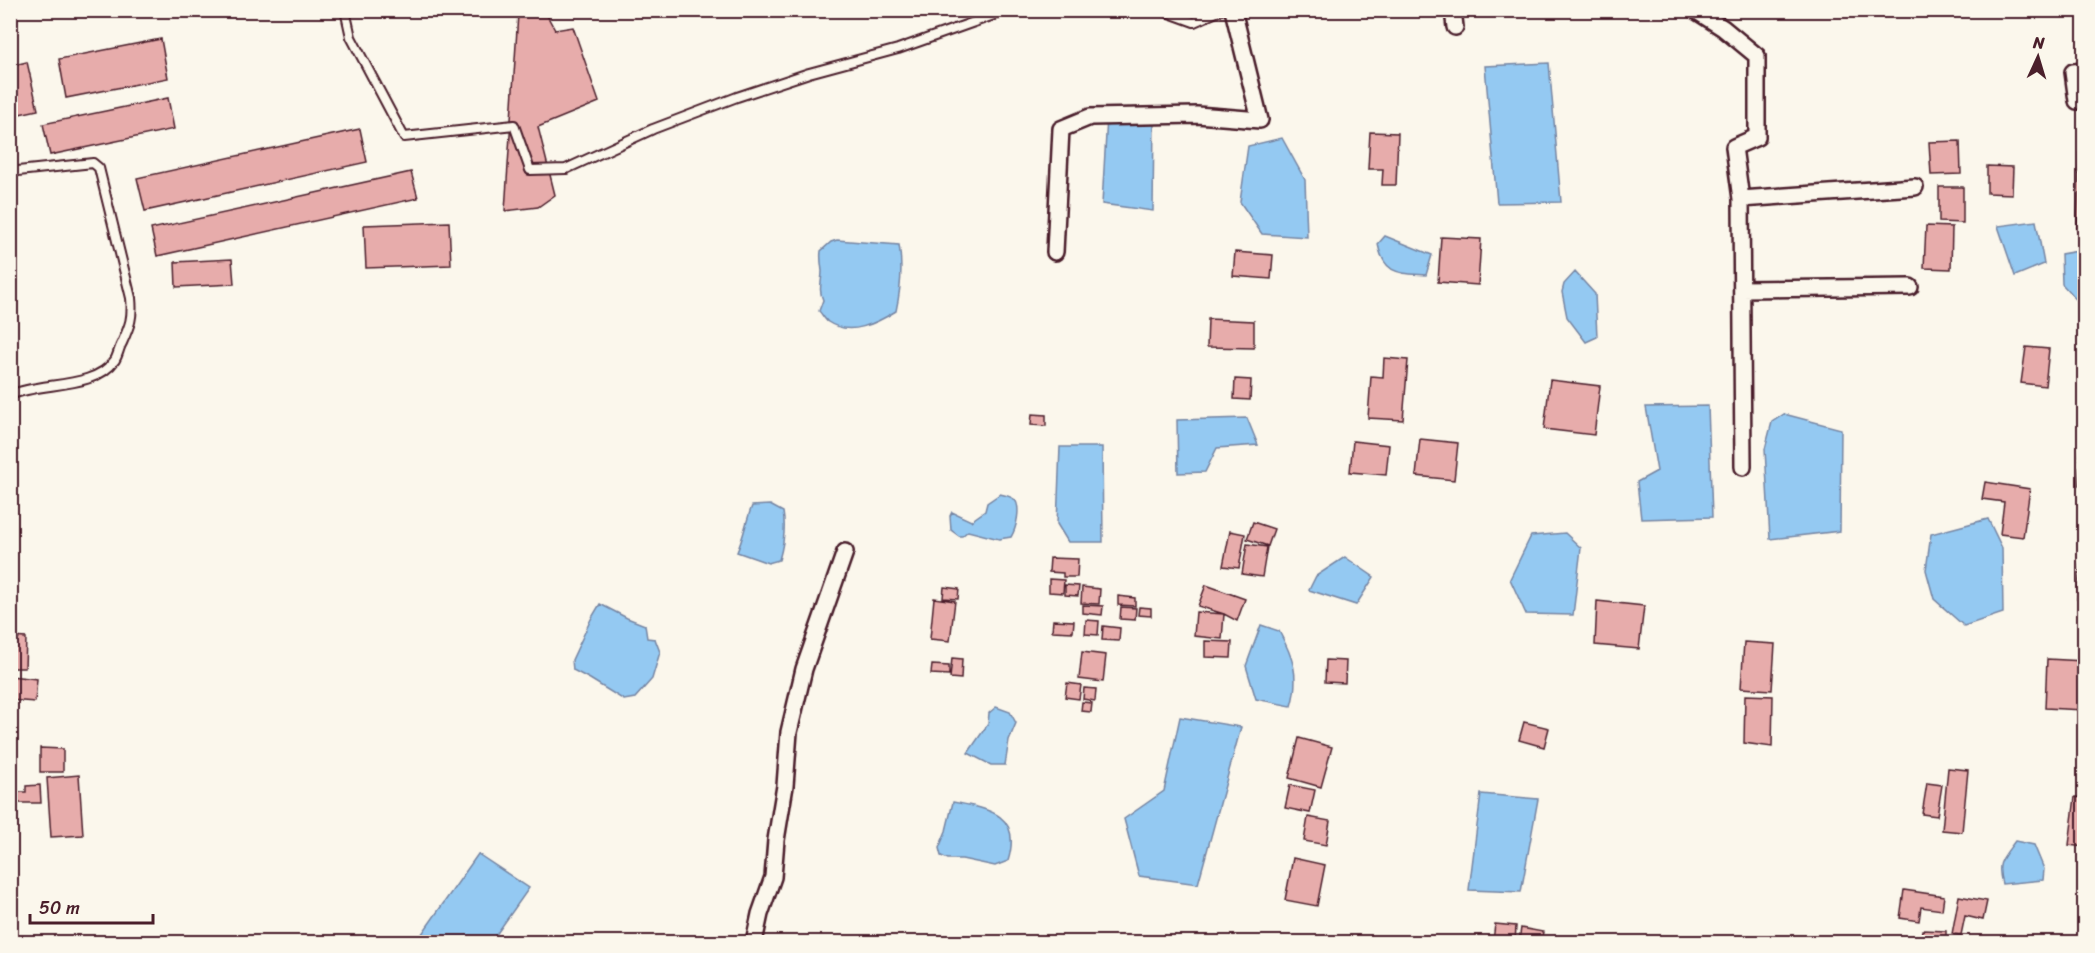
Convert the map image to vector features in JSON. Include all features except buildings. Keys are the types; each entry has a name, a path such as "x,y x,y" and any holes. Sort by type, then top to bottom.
{"street":[{"path":"1055,252 1061,129 1090,117 1197,115 1260,120 1233,10"},
{"path":"1453,10 1455,27"},
{"path":"1695,10 1724,28 1757,56 1757,137 1734,147 1742,199 1743,466"},
{"path":"2077,101 2073,72 2085,71"},
{"path":"1742,199 1915,187"},
{"path":"1742,290 1910,287"},
{"path":"754,942 760,914 773,878 776,840 785,786 789,732 804,669 845,552"}],"lane":[{"path":"345,10 351,38 404,137 514,125 530,170 566,169 653,129 737,97 809,73 898,49 1008,10"},
{"path":"1161,10 1194,22 1221,10"},
{"path":"10,170 93,163 99,168 131,298 132,314 130,328 115,360 103,372 87,380 22,390 10,395"}],"water":[{"path":"1549,63 1561,202 1497,203 1485,66"},
{"path":"1154,116 1153,211 1102,204 1107,117"},
{"path":"1282,138 1305,180 1307,237 1262,234 1240,202 1248,146"},
{"path":"2036,221 2044,264 2015,276 1998,226"},
{"path":"1385,236 1432,255 1426,275 1408,274 1389,267 1384,262 1378,244"},
{"path":"837,240 899,245 901,278 896,311 863,327 845,328 826,320 819,311 823,300 820,289 821,251"},
{"path":"2084,250 2084,304 2081,305 2062,284 2061,254"},
{"path":"1575,272 1595,294 1597,337 1586,342 1567,317 1562,292 1564,284"},
{"path":"1708,406 1712,517 1641,519 1637,482 1657,471 1646,407"},
{"path":"1784,414 1841,429 1840,531 1770,539 1765,449 1772,422"},
{"path":"1247,418 1258,445 1217,448 1205,472 1178,473 1177,420"},
{"path":"1060,447 1102,447 1103,542 1068,542 1057,524"},
{"path":"1000,494 1014,499 1018,507 1015,529 1011,537 999,539 968,531 959,536 951,530 952,512 971,521 985,511 987,503"},
{"path":"770,505 783,512 784,530 779,560 768,563 737,552 752,506"},
{"path":"1988,519 2002,548 2003,613 1964,626 1934,599 1926,570 1931,534"},
{"path":"1565,533 1581,548 1573,615 1526,614 1510,579 1531,536"},
{"path":"1345,557 1374,577 1356,605 1309,590 1316,576"},
{"path":"600,604 645,625 647,638 655,639 660,652 652,679 635,698 624,700 573,670 572,660"},
{"path":"1261,625 1279,631 1288,649 1295,676 1291,706 1256,699 1246,666"},
{"path":"996,707 1010,712 1016,723 1009,740 1005,765 991,765 968,753 988,724 989,713"},
{"path":"1180,717 1241,727 1198,884 1139,876 1124,819 1164,791"},
{"path":"1481,794 1538,799 1521,892 1469,890"},
{"path":"953,802 991,812 1007,824 1011,833 1008,861 995,866 941,856 939,848"},
{"path":"2015,841 2034,845 2044,869 2043,880 2002,884 2001,861"},
{"path":"478,854 529,888 491,942 425,942 419,938"}]}
